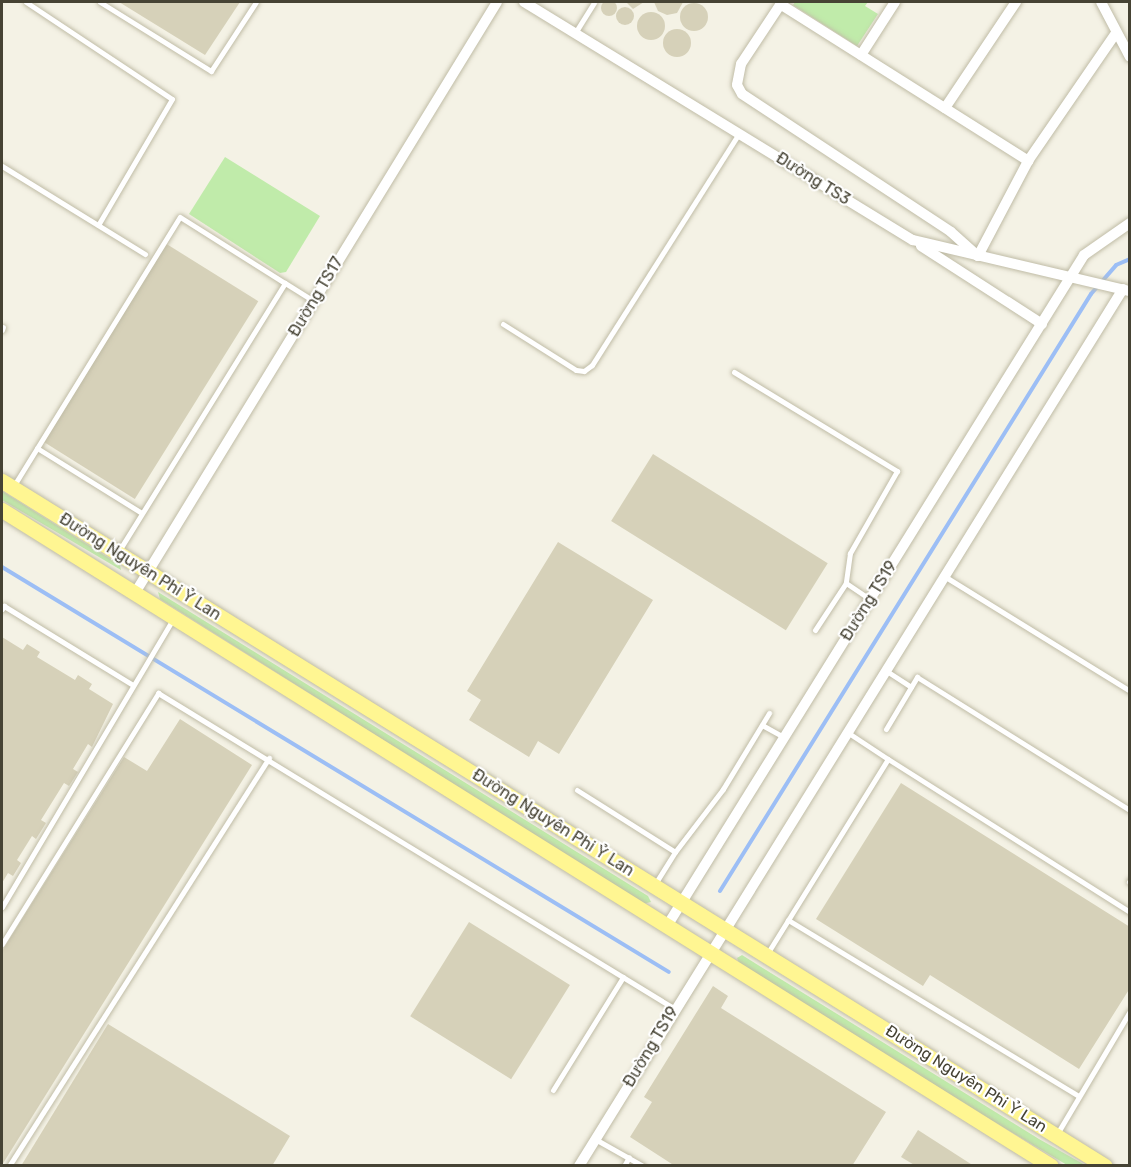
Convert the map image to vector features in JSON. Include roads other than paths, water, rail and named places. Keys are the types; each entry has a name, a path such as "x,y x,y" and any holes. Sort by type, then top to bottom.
{"main road":[{"name":"Đường Nguyên Phi Ỷ Lan","path":"7,485 1104,1166"},
{"name":"Đường Nguyên Phi Ỷ Lan","path":"2,510 1051,1166"}],"street":[{"name":"Đường TS17","path":"135,593 497,2"},
{"name":"Đường TS3","path":"524,2 913,240 1126,290"},
{"path":"861,55 896,2"},
{"path":"945,108 1016,2"},
{"path":"1101,2 1129,53"},
{"path":"1028,161 781,3 741,64 737,86 742,94 951,232 978,256 1028,161 1116,33"},
{"name":"Đường TS19","path":"667,926 1084,255 1130,224"},
{"path":"913,240 1042,324"},
{"name":"Đường TS19","path":"579,1166 846,732 1126,290"}],"lane":[{"path":"26,2 172,99 98,225"},
{"path":"100,2 211,71 256,2"},
{"path":"575,33 594,2"},
{"path":"503,324 576,370 584,371 592,365 739,133"},
{"path":"2,166 146,254"},
{"path":"7,485 37,448 180,217 314,301"},
{"path":"117,554 285,283"},
{"path":"734,372 897,471 850,553 846,583 814,630"},
{"path":"37,448 142,513"},
{"path":"944,576 1130,691"},
{"path":"846,583 870,599"},
{"path":"2,609 4,606 133,685"},
{"path":"2,907 174,617"},
{"path":"885,670 911,687"},
{"path":"886,729 917,677 1130,810"},
{"path":"2,944 158,693 269,758 675,1009"},
{"path":"654,886 675,852 723,789 769,713"},
{"path":"762,724 784,737"},
{"path":"846,732 1130,912"},
{"path":"9,1166 269,758"},
{"path":"766,955 888,759"},
{"path":"577,790 675,852"},
{"path":"788,920 1079,1096"},
{"path":"553,1090 623,977"},
{"path":"1056,1135 1130,1011"},
{"path":"595,1139 643,1166"},
{"path":"624,1166 629,1157"}],"waterway":[{"path":"720,891 1091,294 1116,265 1130,259"},
{"path":"2,567 669,972"}]}
